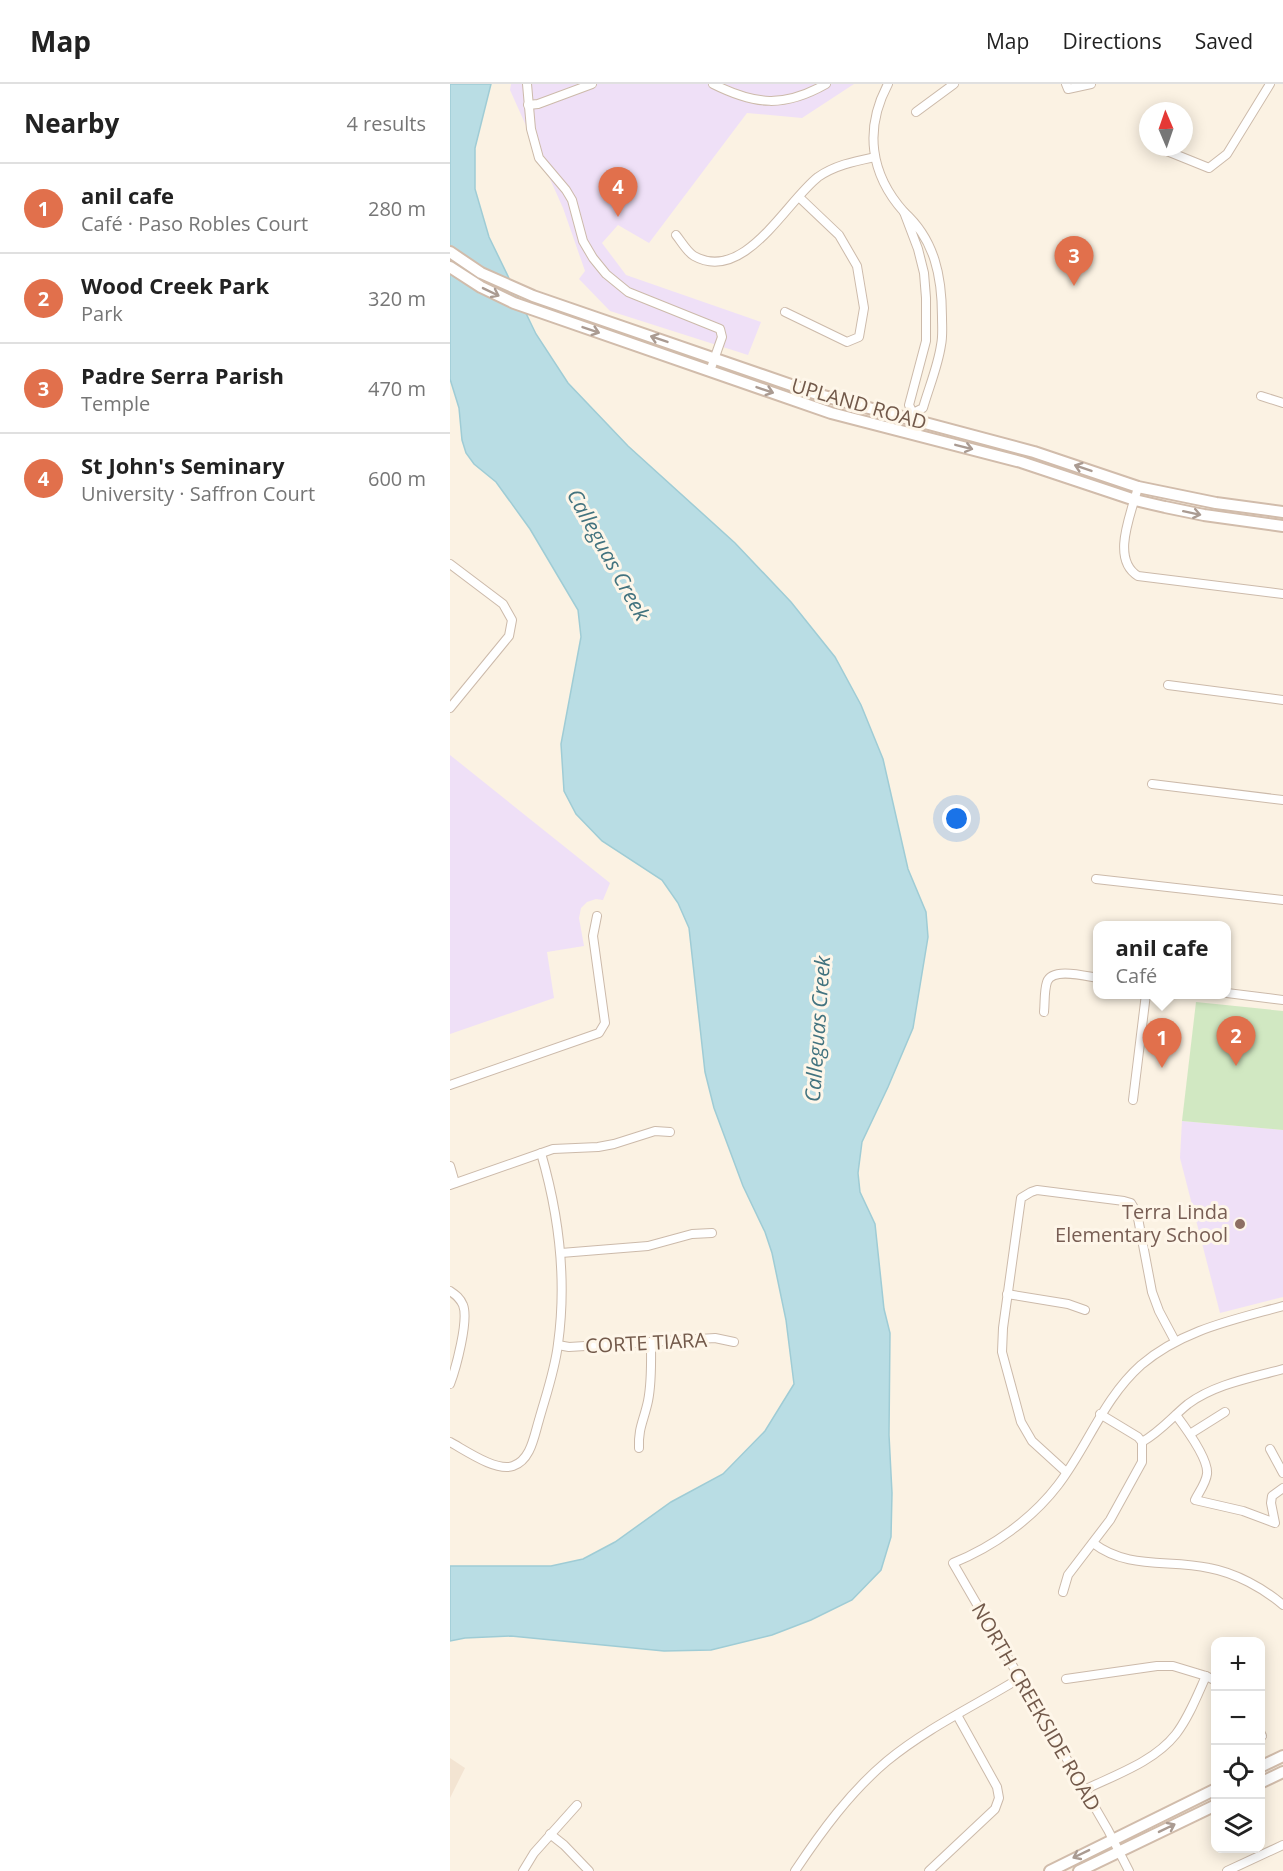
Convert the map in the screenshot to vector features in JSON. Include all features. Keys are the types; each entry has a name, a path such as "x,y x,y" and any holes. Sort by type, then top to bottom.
{"main road":[{"name":"UPLAND ROAD","path":"450,252 481,273 532,296 857,406 1034,452 1138,487 1216,503 1283,512"},
{"name":"UPLAND ROAD","path":"450,267 481,287 536,311 831,413 1021,462 1135,500 1204,515 1283,526"},
{"path":"1265,1765 1283,1756"},
{"path":"1265,1781 1283,1772"},
{"path":"1050,1871 1211,1791"},
{"path":"1079,1871 1211,1807"}],"street":[{"path":"527,84 534,144 539,158 566,190 584,241 593,258 616,283 628,292 720,329 722,337 710,371"},
{"path":"528,105 538,104 592,84"},
{"path":"712,84 758,101 771,102 801,96 826,84"},
{"path":"888,84 879,100 874,122 875,157 884,185 904,212 917,223 930,245 938,268 942,295 942,344 923,408 913,413 909,405 926,341 926,298 924,273 918,249 904,212"},
{"path":"916,112 954,84"},
{"path":"1066,84 1068,89 1091,84"},
{"path":"1179,156 1209,168 1227,154 1270,84"},
{"path":"676,235 693,255 711,262 731,260 755,245 819,177 843,164 875,157"},
{"path":"785,312 847,342 859,337 864,308 857,266 839,235 799,197"},
{"path":"1261,396 1283,403"},
{"path":"1138,487 1124,544 1125,564 1130,571 1138,576 1283,594"},
{"path":"450,564 503,604 512,620 509,636 450,708"},
{"path":"1168,685 1283,700"},
{"path":"1152,784 1283,800"},
{"path":"1096,879 1283,900"},
{"path":"450,1085 598,1033 605,1023 593,936 597,916"},
{"path":"1044,1011 1047,983 1053,975 1093,977"},
{"path":"1231,994 1283,1000"},
{"path":"1133,1100 1145,999"},
{"path":"450,1166 453,1184 541,1153 567,1147 598,1147 614,1144 654,1131 669,1132"},
{"path":"450,1442 496,1466 513,1466 528,1454 548,1389 558,1345 561,1311 561,1253 556,1213 541,1153"},
{"path":"1175,1341 1152,1292 1137,1213 1131,1203 1037,1190 1025,1195 1020,1203 1007,1294 1002,1352 1018,1414 1032,1441 1066,1472 1100,1414 1129,1377 1155,1354 1175,1341 1207,1328 1283,1306"},
{"path":"561,1253 648,1246 692,1234 712,1233"},
{"path":"450,1292 463,1304 464,1316 459,1352 450,1384"},
{"path":"1007,1294 1068,1304 1085,1310"},
{"name":"CORTE TIARA","path":"558,1345 568,1347 715,1338 734,1342"},
{"path":"639,1448 638,1431 651,1384 651,1342"},
{"path":"1142,1442 1153,1436 1188,1405 1215,1389 1283,1369"},
{"path":"1190,1434 1225,1412"},
{"path":"1063,1592 1068,1575 1110,1520 1142,1462 1142,1442 1138,1437 1129,1429 1100,1414"},
{"path":"1176,1415 1190,1434 1207,1467 1204,1483 1195,1500 1243,1511 1275,1523 1272,1496 1283,1488"},
{"path":"1270,1449 1283,1473"},
{"name":"NORTH CREEKSIDE ROAD","path":"1066,1472 1058,1485 1024,1520 997,1540 953,1563 1129,1871"},
{"path":"1093,1543 1114,1557 1131,1561 1194,1565 1229,1574 1264,1590 1283,1605"},
{"path":"1066,1678 1173,1666 1211,1679"},
{"path":"1084,1790 1142,1762 1175,1736 1186,1719 1206,1676"},
{"path":"795,1871 856,1791 878,1769 915,1740 1020,1678"},
{"path":"929,1871 995,1809 999,1798 997,1787 957,1715"},
{"path":"523,1871 534,1853 577,1805"},
{"path":"550,1834 564,1845 588,1871"},
{"path":"1227,1871 1283,1845"}],"shaded area":[{"path":"511,84 854,84 802,118 747,113 649,243 618,225 602,243 626,275 761,322 748,355 610,311 579,279 585,271 563,208 510,90"},
{"path":"450,755 610,883 603,900 596,899 587,902 581,908 579,918 584,946 547,952 554,998 450,1034"},
{"name":"Terra Linda Elementary School","path":"1182,1121 1283,1130 1283,1297 1220,1313 1180,1158"},
{"path":"450,1758 465,1768 450,1798"}],"green space":[{"path":"1196,1002 1283,1011 1283,1130 1182,1121"}],"water":[{"name":"Calleguas Creek","path":"450,84 491,84 475,148 475,189 489,237 536,334 568,383 628,446 735,543 791,602 835,657 861,705 883,759 908,869 926,912 928,937 913,1028 862,1142 858,1173 860,1192 875,1224 884,1309 890,1333 891,1537 881,1570 852,1600 811,1620 772,1635 711,1650 664,1651 511,1636 450,1641 450,1566 551,1566 583,1559 615,1542 671,1502 723,1474 765,1431 794,1384 786,1320 772,1253 765,1232 743,1186 714,1108 705,1072 689,928 678,903 662,880 602,841 576,814 564,791 561,744 581,637 578,610 530,529 496,482 474,464 466,453 462,440 459,408 450,379"}],"place":[{"name":"St John's Seminary","path":"618,217"},
{"name":"Padre Serra Parish","path":"1074,286"},
{"name":"Wood Creek Park","path":"1236,1066"},
{"name":"anil cafe","path":"1162,1068"},
{"name":"Terra Linda Elementary School","path":"1240,1224"}]}
